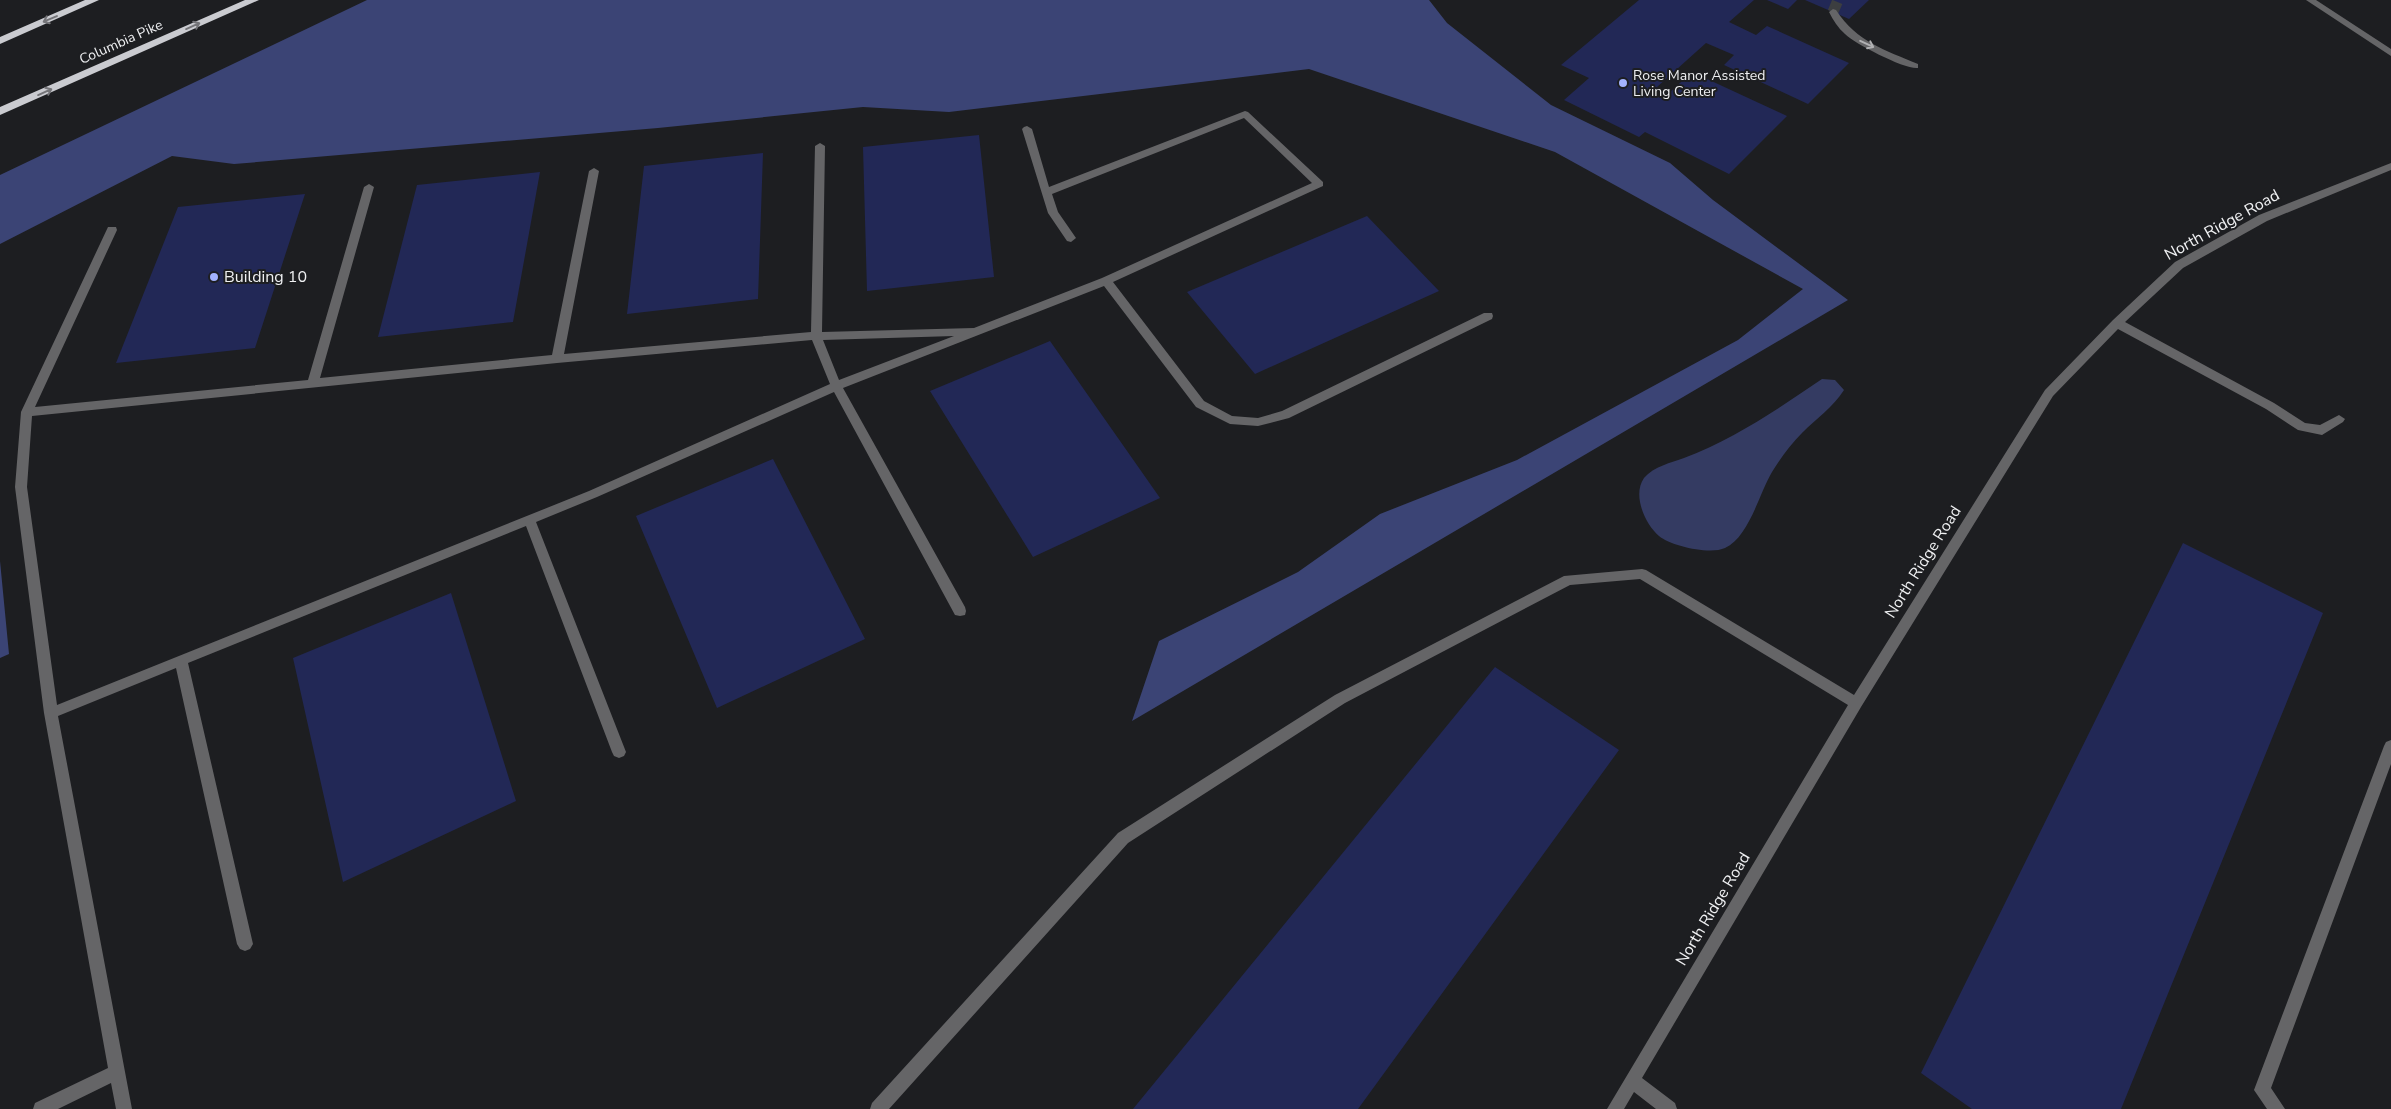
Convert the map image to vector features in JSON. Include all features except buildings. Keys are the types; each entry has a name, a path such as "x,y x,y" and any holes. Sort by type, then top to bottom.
{"highway":[{"path":"0,41 94,0"},
{"name":"Columbia Pike","path":"0,111 254,0"}],"street":[{"path":"2310,0 2391,53"},
{"path":"1833,12 1844,31 1915,66"},
{"path":"51,713 593,494 836,386 1106,281 1319,184 1245,114 1046,192"},
{"path":"1027,129 1053,213 1071,238"},
{"path":"820,146 816,336 836,386 960,611"},
{"name":"North Ridge Road","path":"1614,1109 1856,703 2049,393 2117,323 2179,265 2264,218 2391,166"},
{"path":"557,359 594,171"},
{"path":"313,383 369,187"},
{"path":"112,230 27,412 20,488 51,713 124,1109"},
{"path":"1106,281 1200,404 1230,420 1258,422 1285,415 1488,316"},
{"path":"2117,323 2253,397 2302,427 2322,430 2339,419"},
{"path":"27,412 557,359 816,336 983,330"},
{"path":"529,520 619,752"},
{"path":"878,1109 1123,838 1340,699 1568,580 1642,574 1856,703"},
{"path":"181,660 245,944"},
{"path":"2277,1109 2262,1090 2391,746"},
{"path":"41,1109 117,1072"},
{"path":"1632,1080 1669,1109"}],"shaded area":[{"path":"367,0 1429,0 1447,23 1551,105 1670,163 1713,200 1848,300 1132,721 1159,641 1298,572 1380,514 1517,460 1738,340 1803,289 1555,152 1309,69 949,112 863,107 658,128 234,164 172,156 0,244 0,175"},
{"path":"1822,379 1835,380 1844,390 1830,407 1798,437 1782,457 1767,481 1753,514 1741,535 1725,548 1701,550 1672,543 1654,531 1645,517 1639,493 1644,478 1648,474 1668,463 1684,458 1738,433"},
{"path":"0,561 9,654 0,658"}],"tunnel":[{"path":"1833,12 1838,0"}],"place":[{"name":"Rose Manor Assisted Living Center","path":"1623,83"},
{"name":"Building 10","path":"214,277"}]}
